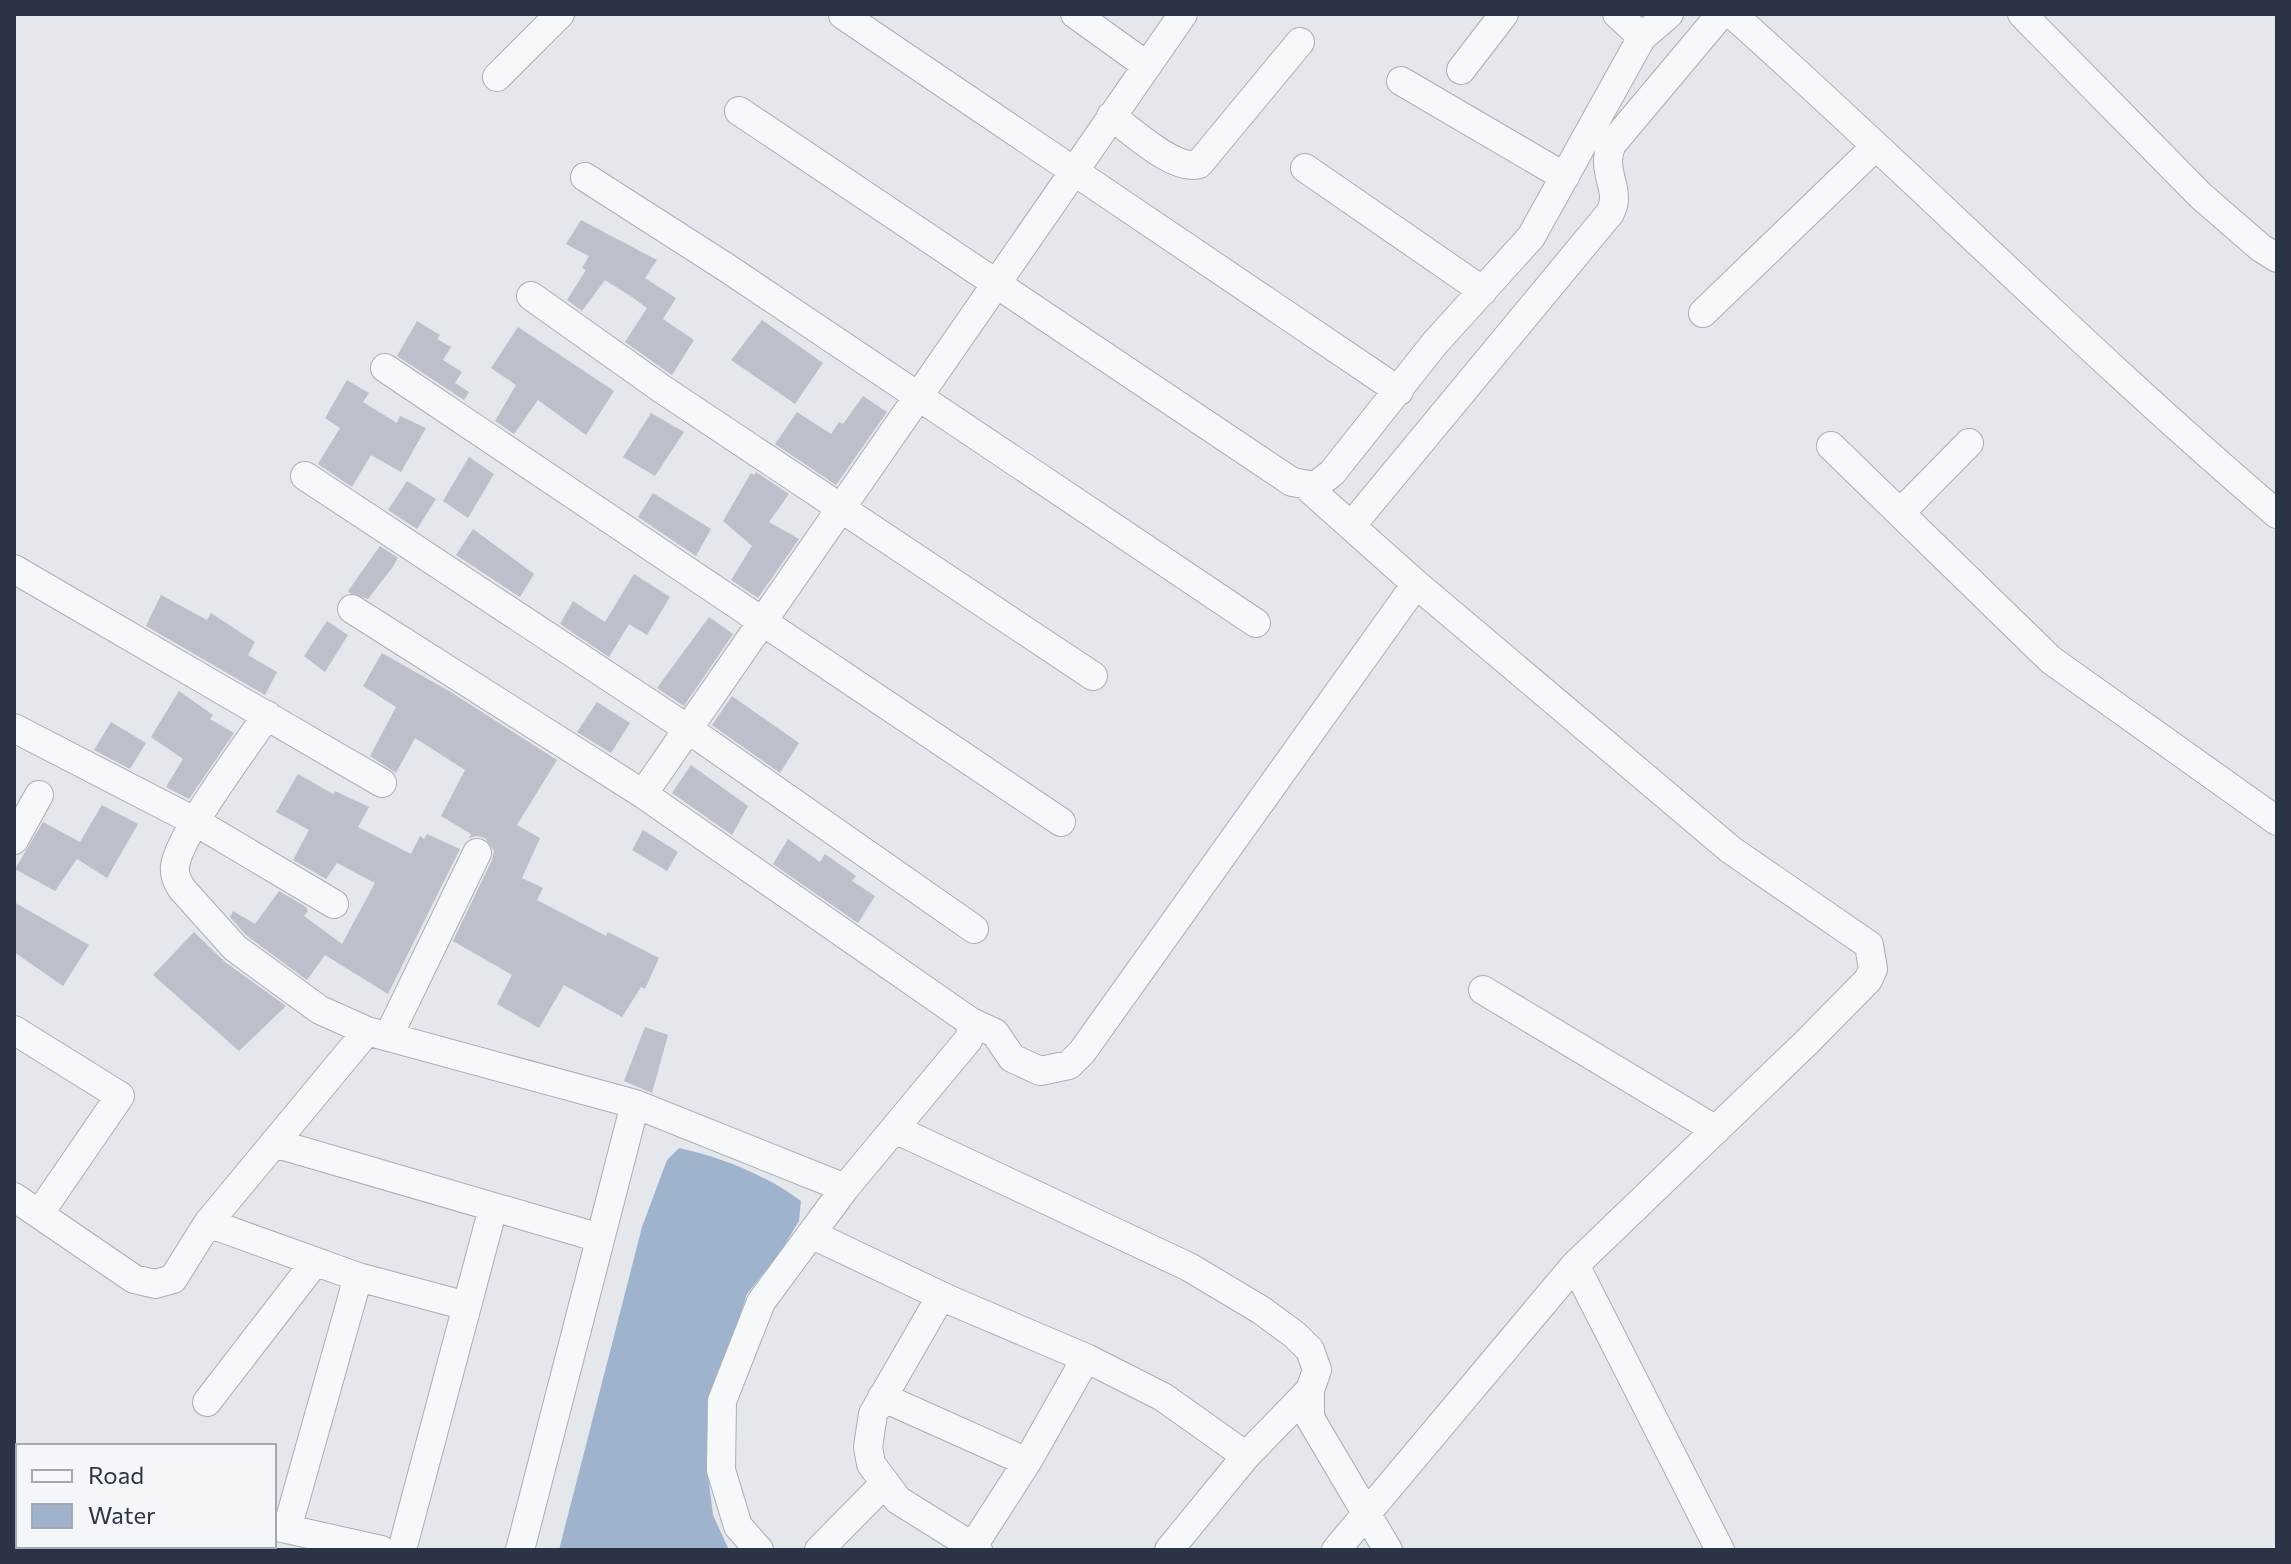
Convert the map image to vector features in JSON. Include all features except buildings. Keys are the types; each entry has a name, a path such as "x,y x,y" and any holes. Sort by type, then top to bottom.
{"street":[{"path":"497,77 560,14"},
{"path":"1075,14 1146,65"},
{"path":"643,794 1183,14"},
{"path":"1461,70 1504,14"},
{"path":"1617,14 1642,37"},
{"path":"739,111 1292,482 1315,486 1325,480 1435,343 1531,237 1642,37 1669,14"},
{"path":"1351,526 1610,213 1615,204 1606,165 1612,144 1721,14"},
{"path":"1732,14 2114,370 2277,514"},
{"path":"2022,14 2201,196 2277,258"},
{"path":"843,15 1072,173 1399,391"},
{"path":"1111,116 1177,164 1191,167 1199,164 1300,42"},
{"path":"1401,81 1565,177"},
{"path":"1703,313 1875,147"},
{"path":"1305,168 1483,291"},
{"path":"585,177 727,268 1256,623"},
{"path":"531,296 662,389 1093,676"},
{"path":"385,368 1061,822"},
{"path":"1900,513 1969,443"},
{"path":"1831,446 2051,660 2277,821"},
{"path":"305,476 688,729 974,929"},
{"path":"1305,485 1416,584 1731,850 1869,945 1873,969 1868,980 1575,1265 1336,1550"},
{"path":"14,569 382,783"},
{"path":"352,609 643,794 971,1022 995,1033 1012,1058 1040,1071 1069,1065 1082,1052 1416,584"},
{"path":"267,715 196,822 175,866 175,878 182,889 235,948 320,1010 377,1034 635,1104 845,1188"},
{"path":"14,728 196,822 334,904"},
{"path":"14,840 39,795"},
{"path":"14,1197 134,1279 155,1284 173,1279 208,1223 274,1143 377,1034 477,853"},
{"path":"1483,990 1716,1130"},
{"path":"759,1550 738,1526 721,1470 722,1401 761,1302 845,1188 968,1040 971,1022"},
{"path":"14,1030 120,1096 39,1214"},
{"path":"520,1550 635,1104"},
{"path":"895,1129 1189,1267 1261,1310 1295,1335 1310,1350 1317,1370 1310,1390 1310,1418 1388,1550"},
{"path":"274,1143 600,1238"},
{"path":"402,1550 493,1208"},
{"path":"208,1223 358,1277 467,1306"},
{"path":"811,1234 941,1296 1086,1358 1163,1397 1246,1456"},
{"path":"207,1402 315,1262"},
{"path":"1575,1265 1720,1550"},
{"path":"358,1277 280,1528 381,1550"},
{"path":"941,1296 873,1414 868,1447 871,1464 898,1500 976,1548 1086,1358"},
{"path":"1169,1550 1246,1456 1310,1390"},
{"path":"882,1397 1027,1462"},
{"path":"819,1550 884,1484"}],"water":[{"path":"679,1148 743,1168 801,1201 799,1221 779,1254 747,1294 712,1402 706,1459 713,1515 729,1550 559,1550 642,1227 667,1160"}]}
